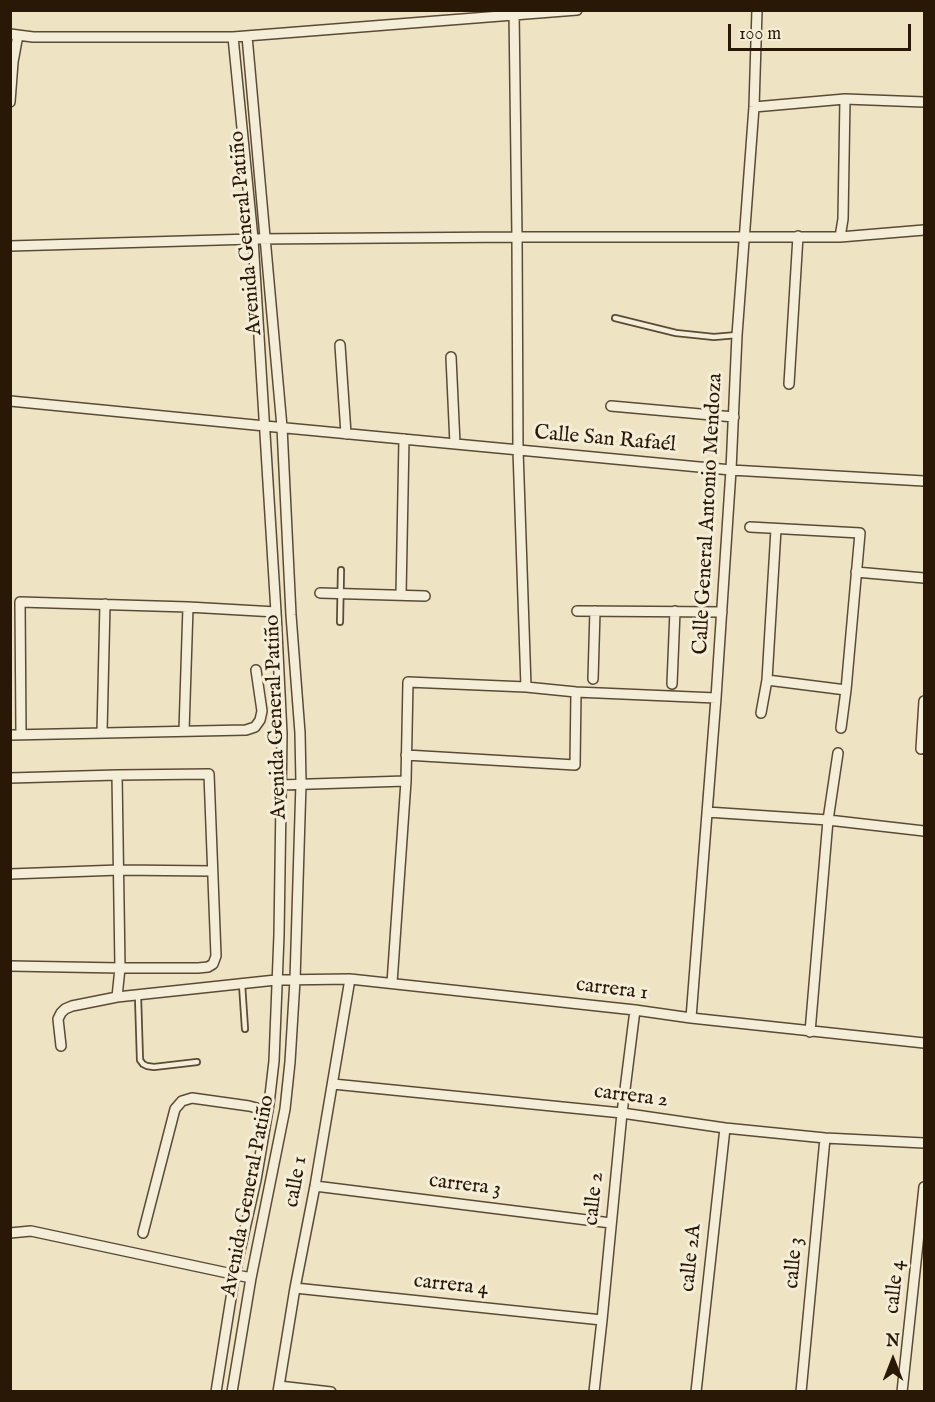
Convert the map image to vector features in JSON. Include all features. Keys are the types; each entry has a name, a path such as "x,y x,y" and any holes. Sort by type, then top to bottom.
{"street":[{"path":"10,102 14,35 33,37 233,37 514,13 577,10"},
{"name":"Calle General Antonio Mendoza","path":"691,1018 722,612 737,335 754,107 757,10"},
{"path":"514,13 518,450 526,687"},
{"name":"Avenida General Patiño","path":"232,1392 251,1278 285,1109 295,980 301,783 282,427 247,36"},
{"name":"Avenida General Patiño","path":"216,1392 235,1273 256,1180 274,1061 279,935 282,734 253,239 233,37"},
{"path":"754,107 845,99 924,102"},
{"path":"840,237 843,219 845,99"},
{"path":"10,246 253,239 840,237 924,230"},
{"path":"789,384 798,237"},
{"path":"340,345 346,434"},
{"path":"451,357 455,444"},
{"name":"Calle San Rafaél","path":"10,400 731,470 924,481"},
{"path":"612,406 734,417"},
{"path":"401,595 404,439"},
{"path":"750,527 860,533 841,728"},
{"path":"761,713 767,680 776,529"},
{"path":"855,572 924,578"},
{"path":"320,593 425,596"},
{"path":"21,734 20,602 276,612"},
{"path":"102,732 105,604"},
{"path":"184,731 188,607"},
{"path":"577,611 722,612"},
{"path":"593,679 595,611"},
{"path":"672,684 675,611"},
{"path":"10,735 246,730 255,727 262,711 256,670"},
{"path":"767,680 846,690"},
{"path":"392,983 406,781 408,682 716,698"},
{"path":"406,755 575,765 576,692"},
{"path":"921,748 924,701"},
{"path":"810,1032 828,820 838,753"},
{"path":"10,778 209,774 216,956 213,964 198,968 10,966"},
{"path":"117,775 120,968 117,997"},
{"path":"280,784 406,781"},
{"path":"707,812 828,820 924,831"},
{"path":"10,874 119,870 212,871"},
{"name":"carrera 1","path":"61,1046 58,1019 65,1009 72,1006 117,997 276,980 350,979 924,1043"},
{"name":"calle 1","path":"278,1389 350,979"},
{"name":"calle 2","path":"594,1392 622,1113 635,1010"},
{"name":"carrera 2","path":"333,1084 622,1113 725,1128 825,1138 924,1143"},
{"path":"142,1233 175,1108 182,1101 192,1098 268,1111"},
{"name":"calle 2A","path":"696,1392 725,1128"},
{"name":"calle 3","path":"801,1392 825,1138"},
{"name":"carrera 3","path":"315,1186 611,1222"},
{"name":"calle 4","path":"902,1392 924,1187"},
{"path":"10,1233 31,1231 251,1278"},
{"name":"carrera 4","path":"295,1288 602,1320"},
{"path":"278,1389 331,1392"}],"lane":[{"path":"615,318 676,333 714,337 737,335"},
{"path":"340,622 341,570"},
{"path":"242,984 245,1029"},
{"path":"138,996 140,1060 143,1064 154,1067 197,1062"}]}
